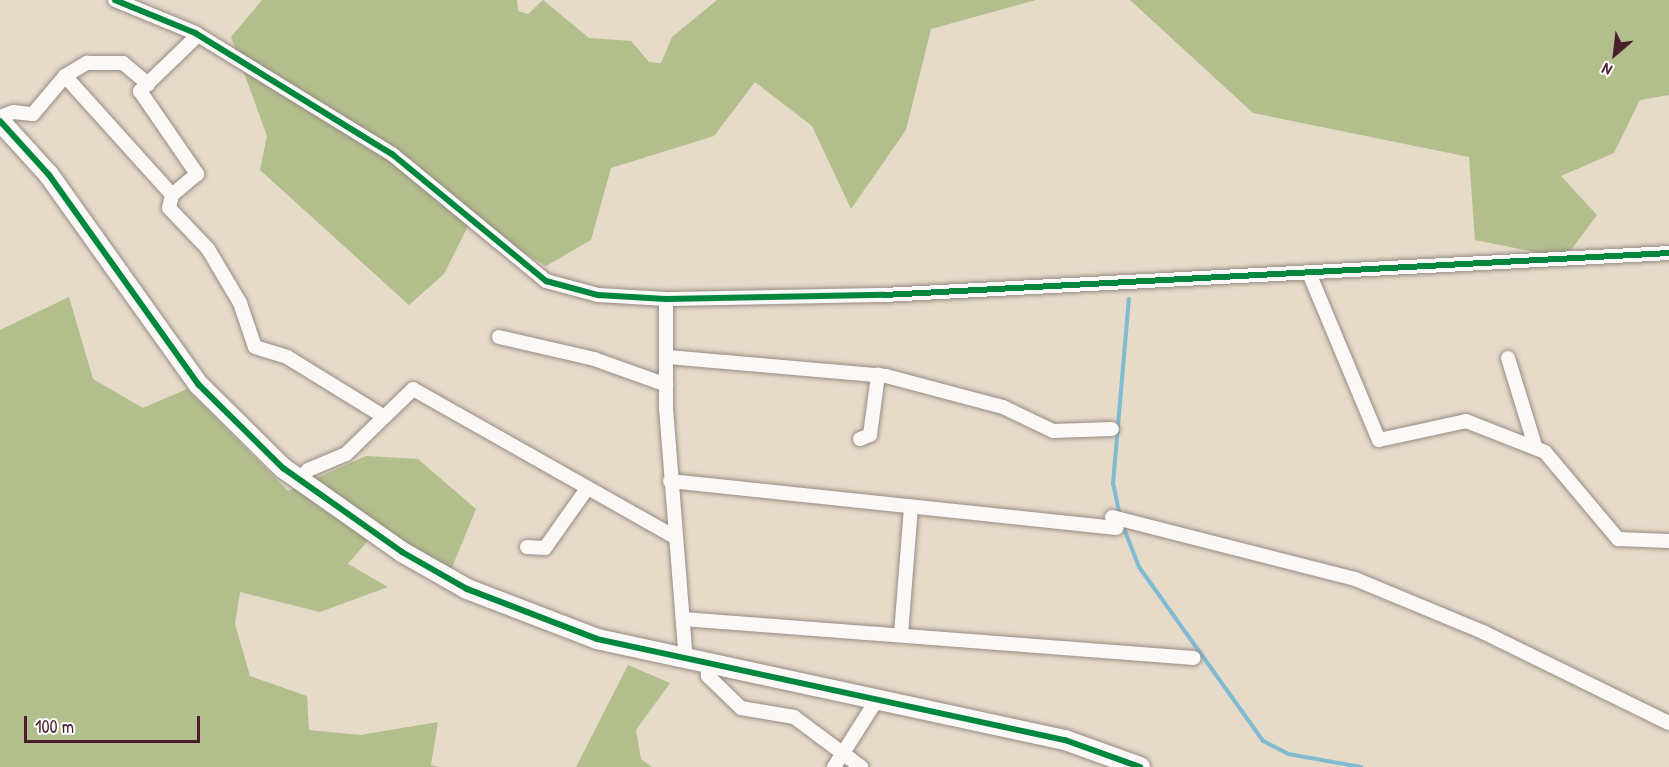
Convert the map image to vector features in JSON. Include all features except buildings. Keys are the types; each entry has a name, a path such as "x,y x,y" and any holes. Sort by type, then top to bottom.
{"street":[{"path":"115,0 198,34 392,154 546,281 598,295 666,299 884,295 1669,253"},
{"path":"198,34 140,91 197,174 172,195 169,208 208,249 240,303 255,347 287,357 383,416"},
{"path":"148,84 133,68 114,61 87,63 65,76 33,114 13,112 0,119 48,175 199,385 299,480 402,552 467,589 597,639 707,665 1065,740 1140,767"},
{"path":"65,76 172,195"},
{"path":"1309,273 1379,441 1466,421 1535,446"},
{"path":"666,299 670,481 686,660"},
{"path":"499,338 594,359 667,385"},
{"path":"668,357 878,375 1003,407 1053,431 1112,429"},
{"path":"1508,358 1535,446 1618,539 1669,541"},
{"path":"860,439 870,435 878,375"},
{"path":"299,480 308,470 346,454 413,389 586,490 676,538"},
{"path":"670,481 911,506 1114,522 1355,579 1483,632 1669,723"},
{"path":"527,547 545,548 586,490"},
{"path":"901,634 911,506"},
{"path":"683,619 1194,658"},
{"path":"707,665 708,676 741,708 794,717 847,754 861,767"},
{"path":"834,767 847,754 876,701"}],"green space":[{"path":"262,0 517,0 518,11 528,14 543,0 589,38 631,41 649,62 661,63 672,37 717,0 1036,0 931,29 906,130 851,209 812,126 755,82 714,136 611,168 591,240 546,266 471,220 444,274 409,305 260,170 267,136 231,37"},
{"path":"1130,0 1669,0 1669,95 1640,100 1614,153 1561,176 1597,215 1565,258 1475,240 1469,157 1253,113"},
{"path":"69,297 93,379 143,408 187,389 288,491 366,456 418,459 476,509 451,570 378,529 348,564 388,587 320,612 240,592 235,624 250,676 307,696 309,730 360,735 438,722 431,765 439,767 0,767 0,330"},
{"path":"628,665 670,683 636,730 641,759 652,767 576,767"}],"waterway":[{"path":"1120,516 1113,484 1129,299"},
{"path":"1123,526 1139,567 1263,741 1288,754 1361,767"}],"cycle path":[{"path":"115,0 195,33 392,154 546,281 598,295 666,299 884,295 1669,253"},
{"path":"0,121 49,175 199,385 283,468 402,552 467,589 597,639 1065,740 1140,767"}]}
